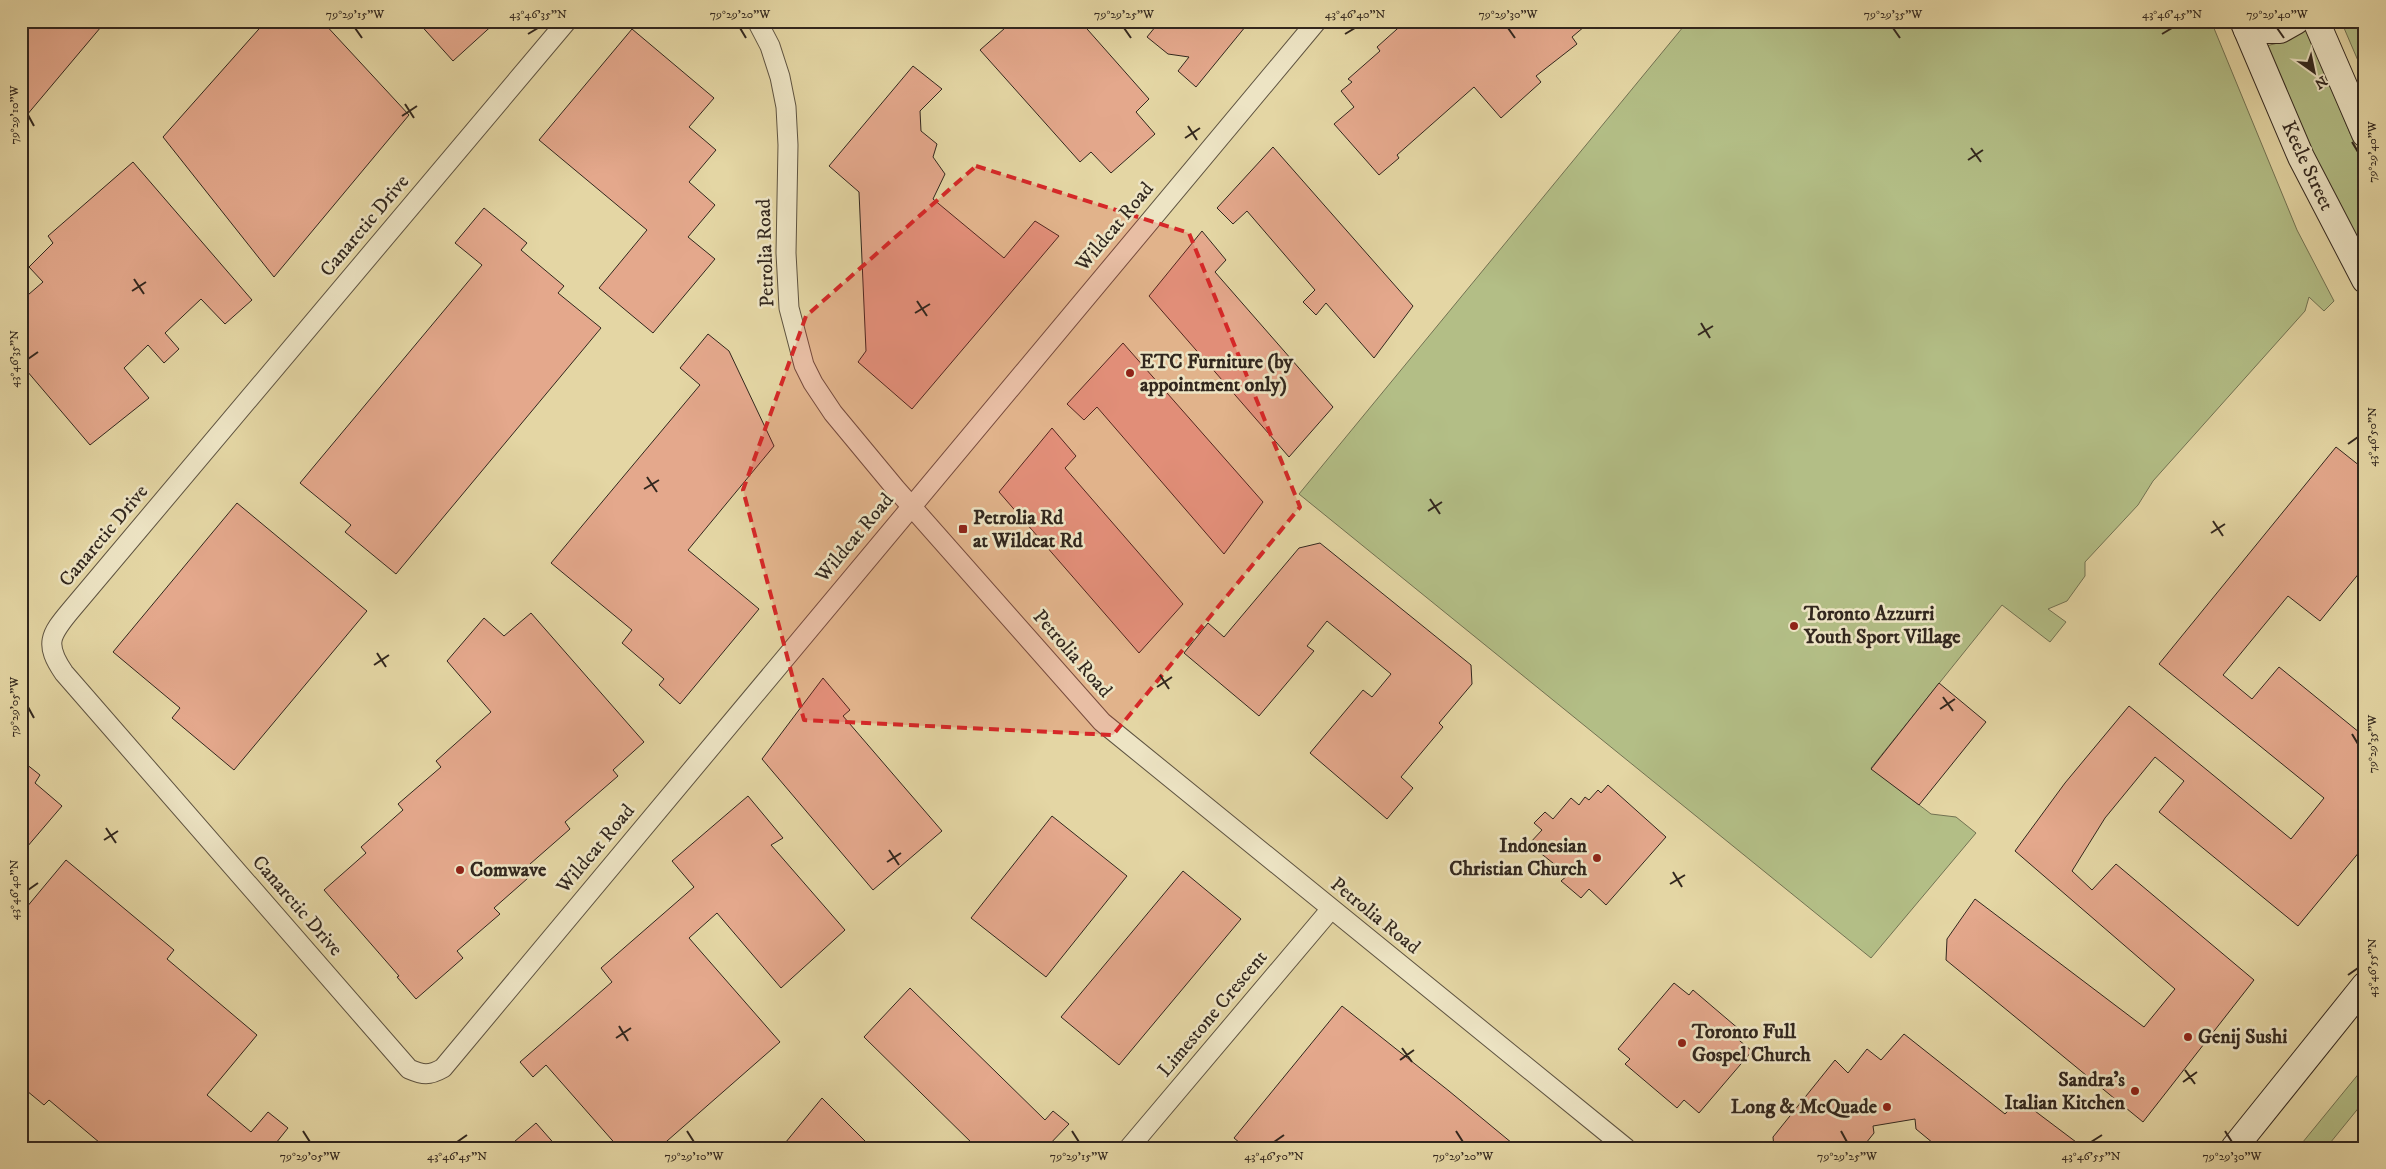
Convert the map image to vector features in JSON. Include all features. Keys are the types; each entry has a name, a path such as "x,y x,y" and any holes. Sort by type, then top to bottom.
{"main road":[{"path":"2245,26 2280,30 2296,21"},
{"path":"2316,21 2365,134"},
{"name":"Keele Street","path":"2245,26 2300,157 2365,280"},
{"path":"2234,1148 2365,985"}],"street":[{"name":"Canarctic Drive","path":"423,1075 409,1068 64,673 51,650 51,638 66,616 567,21"},
{"name":"Petrolia Road","path":"757,21 770,46 780,77 786,107 788,145 786,284 795,336 813,383 833,413 1102,722 1626,1148"},
{"name":"Wildcat Road","path":"423,1075 433,1074 443,1068 1317,21"},
{"name":"Limestone Crescent","path":"1129,1148 1332,910"}],"highlighted area":[{"path":"976,166 1189,233 1300,507 1113,735 804,720 743,490 806,316"}],"green space":[{"path":"1688,21 2187,21 2190,24 2194,21 2211,21 2297,230 2334,301 2324,311 2309,297 2305,311 2153,481 2138,505 2085,562 2085,576 2067,601 2048,609 2066,622 2050,642 2002,605 1871,768 1931,814 1956,817 1976,833 1871,958 1299,494"},
{"path":"2341,21 2365,21 2365,77"},
{"path":"2306,28 2365,169 2365,257 2319,170 2266,46 2290,40"},
{"path":"2365,1066 2365,1100 2326,1148 2298,1148"}],"building":[{"path":"21,21 106,21 21,122"},
{"path":"266,21 322,21 409,115 274,277 163,137"},
{"path":"417,21 497,21 453,61"},
{"path":"1013,21 1080,21 1149,99 1136,112 1155,134 1111,173 1091,152 1080,162 980,50"},
{"path":"1160,21 1250,21 1196,87 1178,71 1189,57 1168,54 1147,37"},
{"path":"1406,21 1591,21 1572,37 1577,44 1536,76 1541,82 1501,118 1474,87 1397,155 1399,158 1379,175 1334,124 1354,107 1341,91 1352,82 1348,79 1380,51 1377,47"},
{"path":"632,29 714,98 689,127 716,150 689,182 715,205 688,237 715,259 653,333 599,288 647,230 539,140"},
{"path":"913,66 942,89 920,111 921,131 937,144 933,157 945,174 933,199 1004,258 1035,221 1059,236 912,409 858,362 866,351 859,192 829,166"},
{"path":"1273,147 1413,306 1374,358 1326,303 1316,315 1303,302 1315,290 1247,211 1233,224 1217,208"},
{"path":"133,162 252,300 225,324 201,299 165,333 179,349 164,363 148,345 124,368 149,398 90,445 21,364 21,301 43,282 29,267 53,243 48,236"},
{"path":"484,208 527,243 521,250 564,286 558,293 601,328 396,574 345,532 351,525 300,483 482,265 455,243"},
{"path":"1202,231 1226,260 1215,272 1333,407 1289,457 1149,296"},
{"path":"708,334 729,351 774,446 688,550 759,609 680,704 659,685 664,679 622,643 632,630 551,563 700,385 680,368"},
{"path":"1123,343 1263,502 1224,554 1097,407 1084,420 1067,404"},
{"path":"1052,428 1076,456 1065,468 1183,604 1139,653 999,492"},
{"path":"2336,447 2365,470 2365,566 2320,621 2288,596 2223,675 2252,699 2279,667 2365,737 2365,845 2298,926 2159,812 2184,781 2155,757 2105,818 2072,871 2092,890 2116,864 2254,980 2143,1122 1946,960 1947,939 1975,899 2144,1027 2175,989 2015,851 2065,783 2129,706 2291,839 2324,798 2159,664"},
{"path":"237,503 367,611 234,770 172,718 180,708 113,652"},
{"path":"1320,543 1471,665 1472,684 1439,723 1443,727 1401,777 1413,788 1387,819 1310,753 1363,690 1372,697 1391,674 1327,621 1307,646 1314,651 1259,716 1184,653 1208,623 1224,637 1299,548"},
{"path":"531,613 644,742 613,770 618,776 565,822 570,829 530,864 536,871 494,908 500,914 457,951 463,958 416,999 397,977 399,976 324,890 366,853 361,847 403,810 398,804 441,767 436,761 491,712 447,661 484,618 504,636"},
{"path":"823,678 850,710 843,716 942,831 873,890 762,759"},
{"path":"1939,683 1986,722 1919,805 1871,769"},
{"path":"21,760 40,775 35,783 62,806 21,854"},
{"name":"Indonesian Christian Church","path":"1608,785 1666,837 1606,905 1589,889 1581,898 1561,881 1568,875 1529,844 1542,830 1534,823 1545,812 1553,819 1571,798 1579,805 1585,797 1589,800 1598,790 1601,793"},
{"path":"748,796 783,838 771,845 845,930 781,988 717,913 689,938 780,1042 659,1148 619,1148 546,1065 533,1077 520,1062 612,982 601,968 694,887 672,861"},
{"path":"1052,816 1127,876 1046,977 971,918"},
{"path":"66,860 174,950 167,959 257,1035 207,1095 251,1132 268,1112 288,1128 272,1148 106,1148 49,1100 44,1105 21,1086 21,914"},
{"path":"1183,871 1241,919 1119,1065 1061,1017"},
{"name":"Toronto Full Gospel Church","path":"1674,983 1689,995 1693,990 1740,1030 1734,1036 1752,1051 1699,1113 1684,1100 1677,1108 1625,1064 1630,1059 1618,1049"},
{"path":"910,988 1045,1120 1053,1111 1069,1124 1046,1148 977,1148 864,1037"},
{"path":"1342,1006 1518,1148 1246,1148 1234,1138"},
{"path":"1904,1034 2005,1114 2019,1099 2084,1148 1939,1148 1916,1129 1915,1119 1873,1126 1874,1133 1862,1148 1774,1148 1773,1137 1835,1060 1848,1073 1867,1049 1881,1060"},
{"path":"822,1098 872,1148 781,1148"},
{"path":"536,1123 558,1148 507,1148"}],"place":[{"name":"ETC Furniture (by appointment only)","path":"1130,373"},
{"name":"Petrolia Rd at Wildcat Rd","path":"963,529"},
{"name":"Toronto Azzurri Youth Sport Village","path":"1794,626"},
{"name":"Indonesian Christian Church","path":"1597,858"},
{"name":"Comwave","path":"460,870"},
{"name":"Genij Sushi","path":"2188,1037"},
{"name":"Toronto Full Gospel Church","path":"1682,1043"},
{"name":"Sandra's Italian Kitchen","path":"2135,1091"},
{"name":"Long & McQuade","path":"1887,1107"}]}
